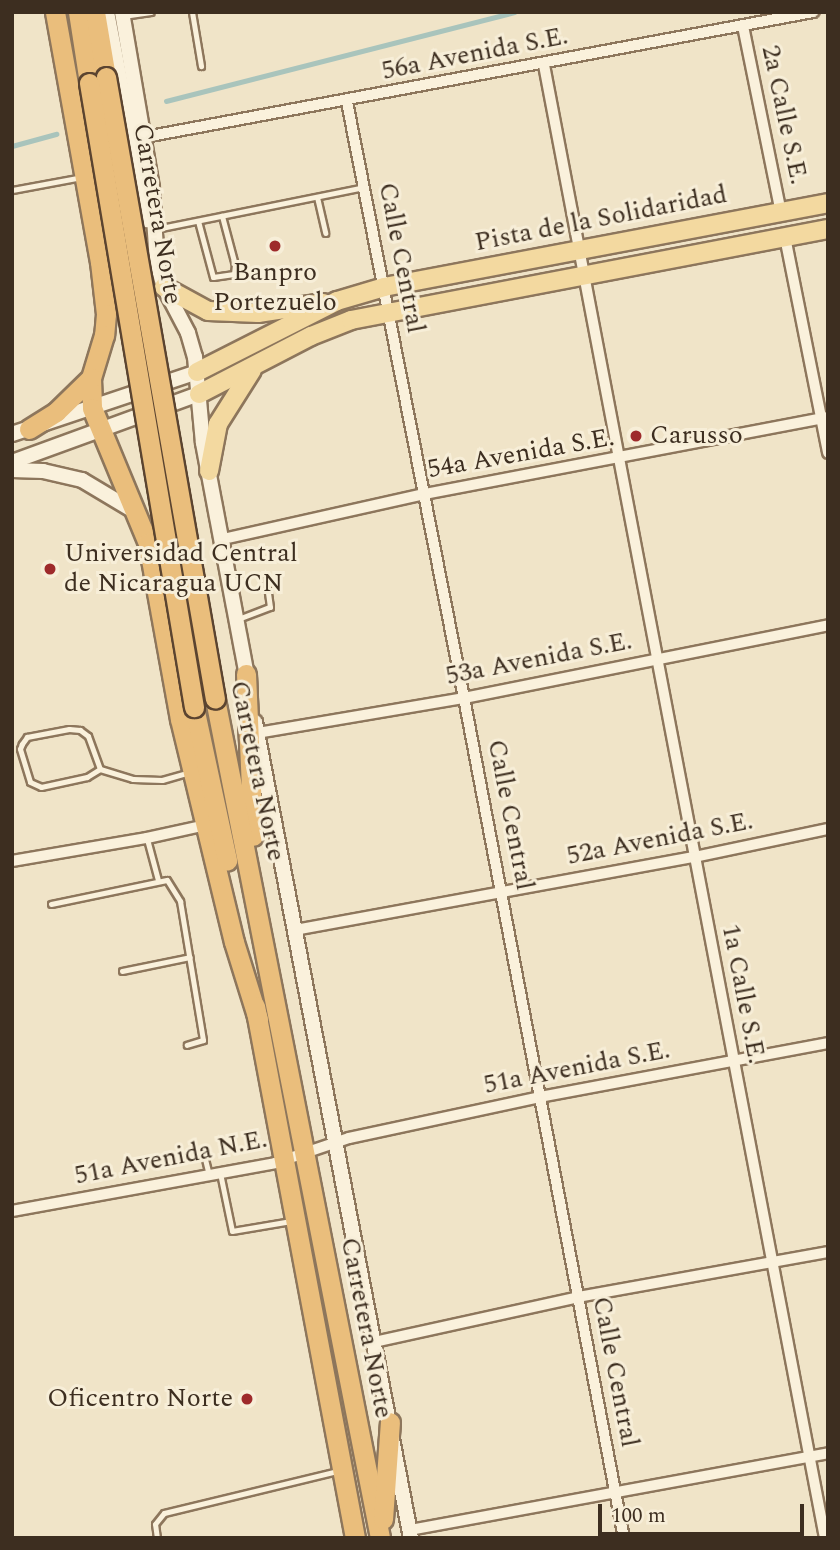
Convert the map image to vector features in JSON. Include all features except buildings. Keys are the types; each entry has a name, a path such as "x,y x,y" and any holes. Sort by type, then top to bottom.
{"highway":[{"path":"55,12 85,176 106,314 104,335 91,378 92,408 98,429 148,543 193,772 234,943 258,1019"},
{"name":"Carretera Norte","path":"78,12 98,80 215,699 381,1538"},
{"name":"Carretera Norte","path":"95,12 98,80 194,707 217,804 355,1538"},
{"path":"20,432 56,412 91,378"},
{"path":"246,674 256,897"},
{"path":"381,1538 390,1422"}],"main road":[{"name":"Pista de la Solidaridad","path":"337,301 384,287 828,203"},
{"name":"Pista de la Solidaridad","path":"199,394 332,326 389,311 828,229"},
{"path":"164,288 208,311 233,313 258,313 337,301"},
{"path":"197,372 337,301"},
{"path":"208,471 218,424 255,367"}],"street":[{"path":"107,12 157,263 164,288 188,334 197,372 208,471 411,1534 615,1490 828,1453"},
{"name":"56a Avenida S.E.","path":"145,137 347,102 813,12"},
{"path":"122,14 154,188 157,263"},
{"name":"2a Calle S.E.","path":"743,26 781,212"},
{"path":"544,65 621,458"},
{"name":"Calle Central","path":"347,102 425,494 624,1538"},
{"path":"785,237 825,418 828,453"},
{"path":"20,432 197,372"},
{"path":"12,462 199,394"},
{"name":"54a Avenida S.E.","path":"223,539 425,494 825,418"},
{"name":"1a Calle S.E.","path":"621,458 655,659 825,1538"},
{"path":"12,470 43,471 82,480 132,510"},
{"name":"53a Avenida S.E.","path":"257,733 464,698 828,625"},
{"path":"12,861 206,825"},
{"name":"52a Avenida S.E.","path":"295,930 694,857 828,829"},
{"name":"51a Avenida S.E.","path":"335,1142 540,1097 828,1043"},
{"name":"51a Avenida N.E.","path":"12,1211 284,1160 335,1142"},
{"path":"374,1342 578,1297 774,1264 828,1252"}],"lane":[{"path":"122,14 151,12"},
{"path":"192,12 201,66"},
{"path":"12,190 85,176"},
{"path":"156,229 364,187"},
{"path":"317,197 325,233"},
{"path":"198,221 213,277 234,274 235,265 222,216"},
{"path":"238,619 270,607 266,580"},
{"path":"100,769 88,736 80,730 69,729 27,737 20,749 30,782 34,785 87,777 100,769 133,779 162,780 193,772"},
{"path":"147,838 158,880"},
{"path":"51,904 167,880 180,901 204,1040 187,1045"},
{"path":"122,971 190,957"},
{"path":"205,1159 215,1174 232,1231 296,1220"},
{"path":"157,1538 155,1524 164,1513 343,1470"}],"waterway":[{"path":"166,101 514,12"},
{"path":"12,146 56,134"}],"place":[{"name":"Banpro Portezuelo","path":"275,246"},
{"name":"Carusso","path":"636,436"},
{"name":"Universidad Central de Nicaragua UCN","path":"50,569"},
{"name":"Oficentro Norte","path":"247,1399"}]}
